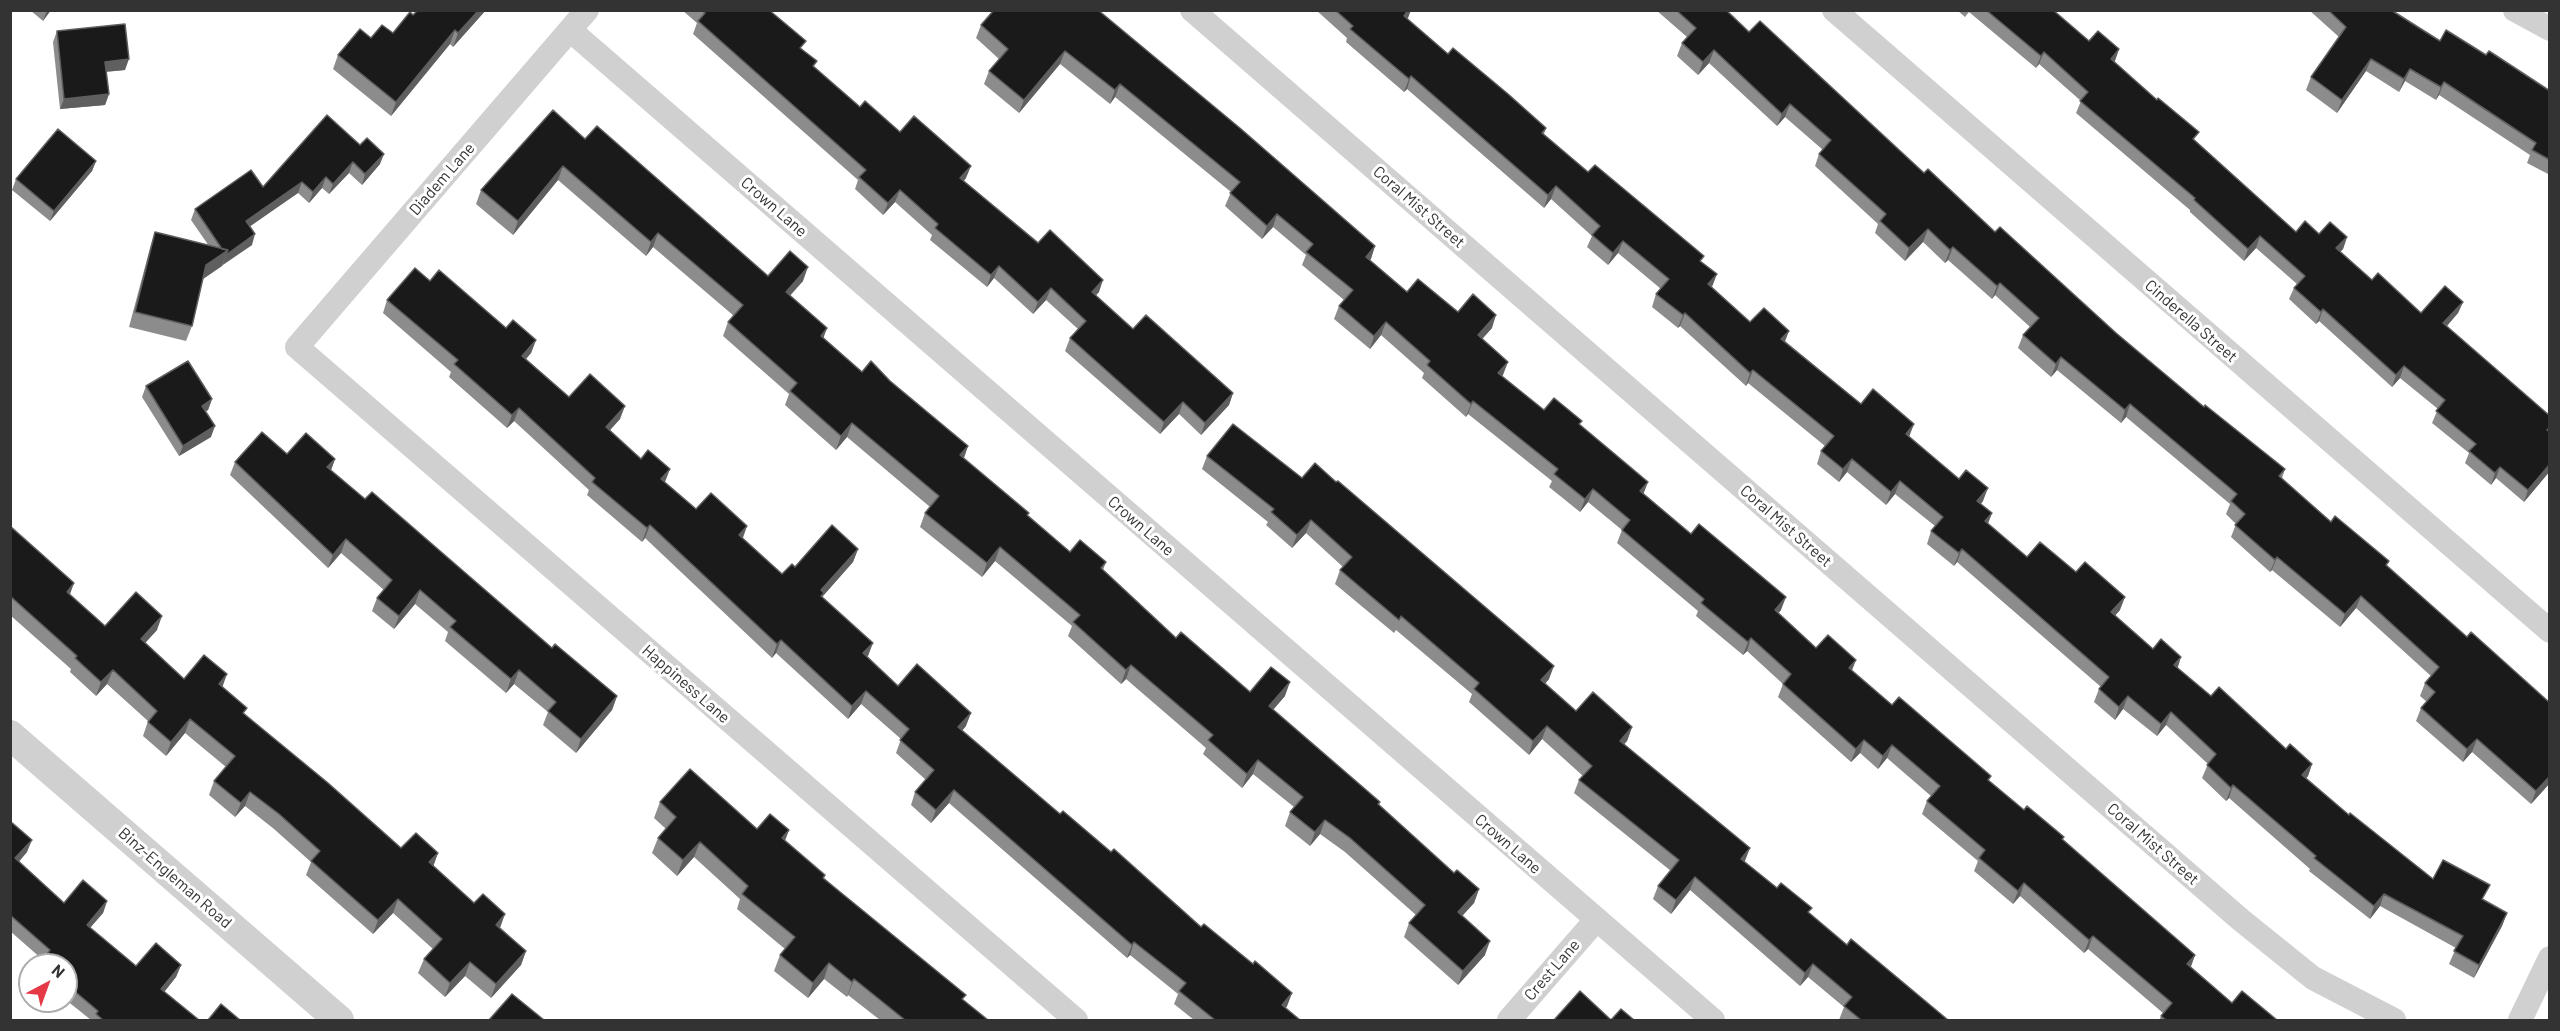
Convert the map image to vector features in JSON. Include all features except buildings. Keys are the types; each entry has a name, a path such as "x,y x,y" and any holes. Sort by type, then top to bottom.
{"street":[{"name":"Diadem Lane","path":"297,347 587,10"},
{"name":"Coral Mist Street","path":"1192,10 2241,920 2313,978 2394,1020"},
{"name":"Cinderella Street","path":"1834,10 2550,631"},
{"path":"2515,10 2550,29"},
{"name":"Crown Lane","path":"570,30 1713,1020"},
{"name":"Happiness Lane","path":"297,347 1076,1020"},
{"name":"Binz-Engleman Road","path":"10,735 339,1020"},
{"name":"Crest Lane","path":"1509,1020 1596,920"},
{"path":"2520,1020 2550,958"}]}
